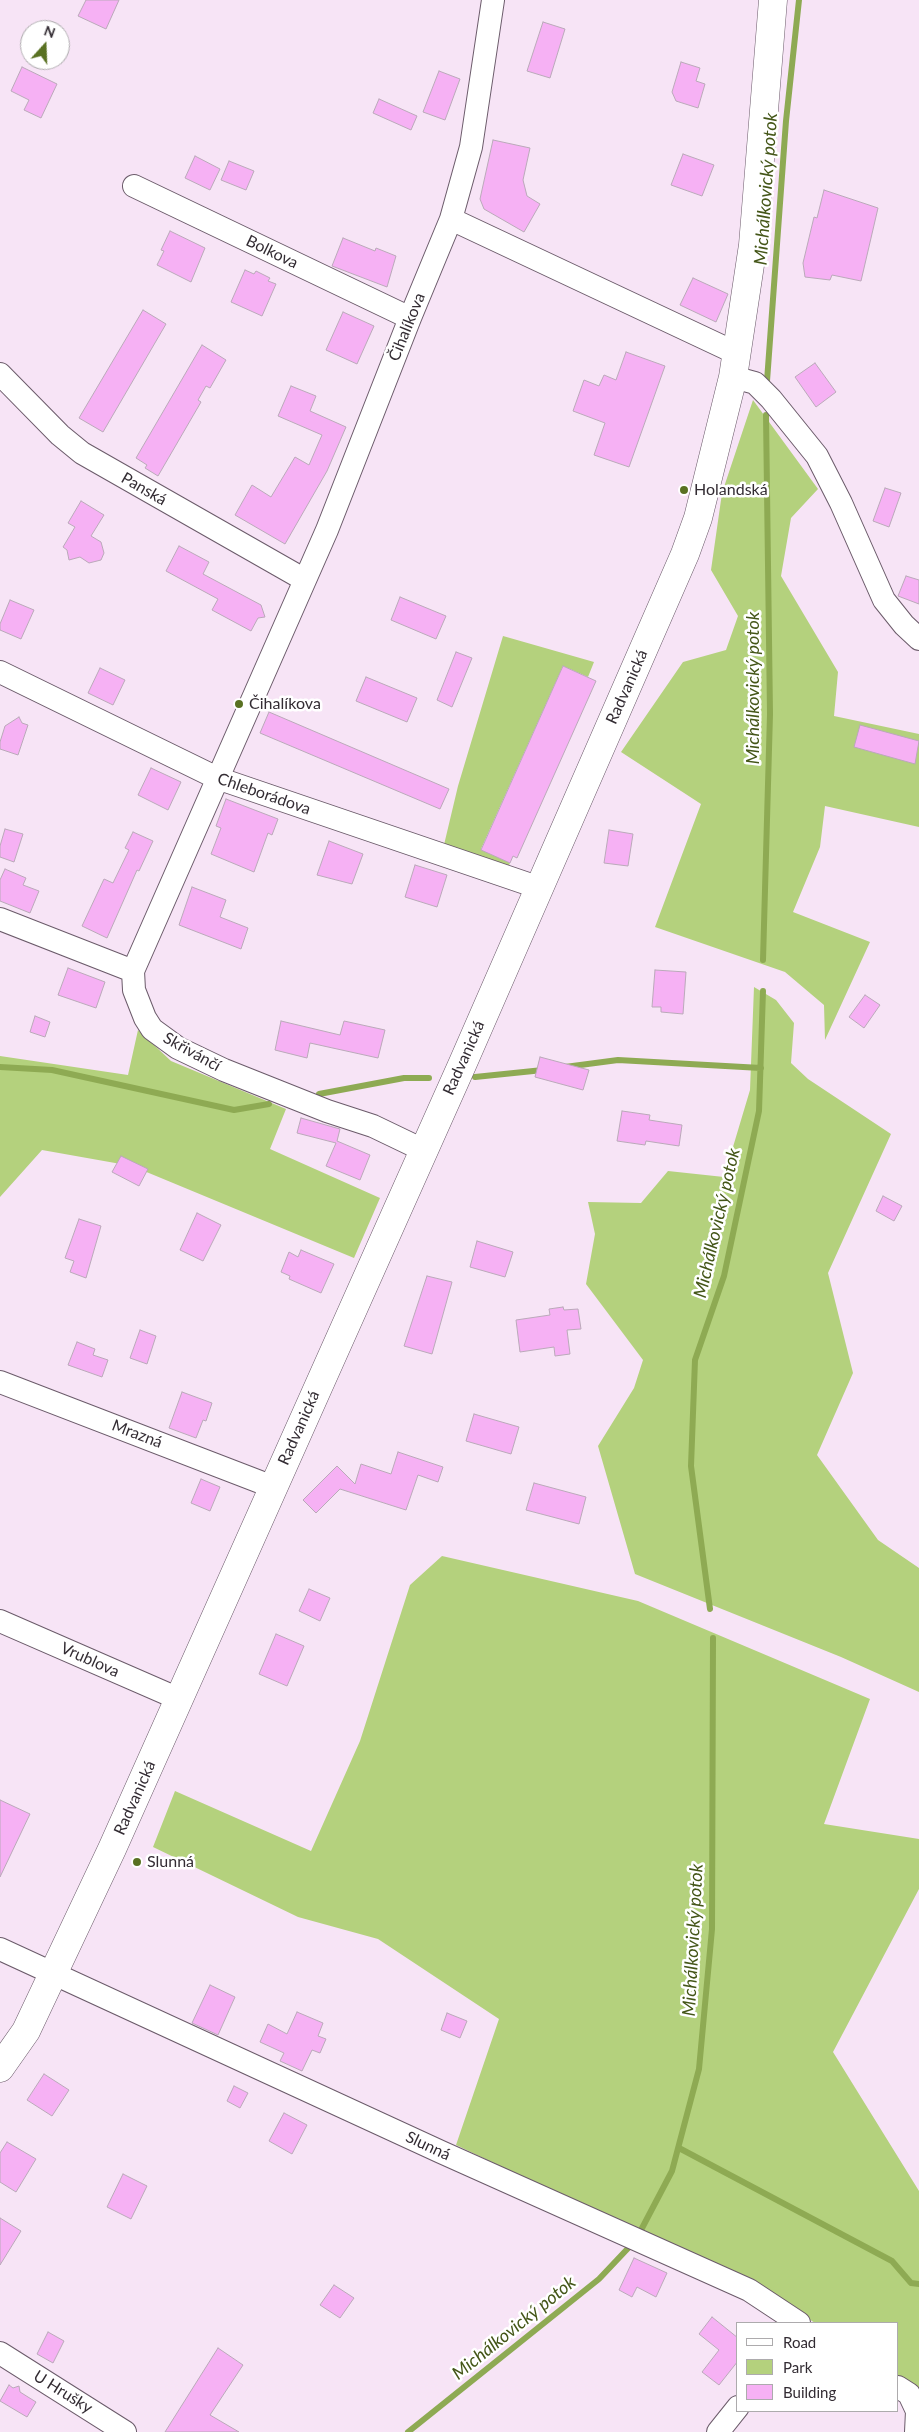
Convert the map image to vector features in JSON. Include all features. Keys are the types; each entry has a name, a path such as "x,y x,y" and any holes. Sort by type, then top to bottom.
{"street":[{"name":"Čihalíkova","path":"133,971 306,580 451,219 471,147 493,0"},
{"name":"Radvanická","path":"0,2068 26,2031 55,1974 179,1700 540,888 685,554 698,518 735,365 753,245 773,0"},
{"name":"Bolkova","path":"134,186 410,318"},
{"path":"451,219 735,365 771,399 817,456 841,503 884,600 904,625 919,639"},
{"name":"Panská","path":"0,374 60,435 82,453 306,580"},
{"name":"Chleborádova","path":"0,672 217,778 540,888"},
{"path":"0,919 133,971"},
{"name":"Skřivánčí","path":"133,971 134,990 145,1018 152,1028 178,1048 224,1070 318,1108 373,1126 423,1150"},
{"name":"Mrazná","path":"0,1382 273,1488"},
{"name":"Vrublova","path":"0,1621 179,1700"},
{"name":"Slunná","path":"0,1949 441,2152 749,2290 797,2322"},
{"name":"U Hrušky","path":"0,2353 125,2432"},
{"path":"899,2388 909,2394 917,2411 916,2432"},
{"path":"718,2432 736,2410"}],"green space":[{"path":"753,400 818,489 791,518 781,576 838,672 834,716 919,734 919,827 825,806 820,847 793,912 870,942 825,1040 824,1005 785,972 655,927 701,804 621,752 683,662 726,650 738,616 711,570 722,493"},
{"path":"503,636 594,662 588,677 563,666 481,849 510,863 506,872 443,849 458,786"},
{"path":"754,987 776,1000 794,1023 791,1063 808,1079 891,1134 828,1273 853,1373 817,1455 878,1540 919,1568 919,1692 841,1657 635,1574 598,1446 634,1388 643,1360 586,1284 595,1234 588,1202 641,1203 668,1171 724,1177 750,1090"},
{"path":"138,1030 171,1061 286,1109 270,1149 380,1198 354,1258 132,1166 42,1150 0,1197 0,1056 128,1075"},
{"path":"442,1556 638,1601 870,1699 824,1824 919,1839 919,1889 833,2052 919,2191 919,2400 899,2380 899,2322 813,2322 751,2281 615,2221 456,2145 499,2019 378,1939 298,1917 153,1847 175,1791 311,1851 360,1741 410,1585"}],"building":[{"path":"86,0 119,0 106,29 78,16"},
{"path":"543,22 565,29 550,78 527,71"},
{"path":"681,62 700,68 696,81 705,84 698,108 676,101 672,92"},
{"path":"21,70 28,70 57,84 41,118 24,110 29,100 11,91"},
{"path":"439,71 460,79 445,120 423,112"},
{"path":"379,99 417,116 411,130 373,113"},
{"path":"493,140 530,148 523,180 527,196 540,204 524,232 484,209 480,199"},
{"path":"683,154 714,165 702,196 671,185"},
{"path":"195,156 220,169 210,190 185,178"},
{"path":"229,161 254,171 246,190 221,180"},
{"path":"824,190 878,208 861,281 832,275 830,280 805,277 803,263 814,217 817,218"},
{"path":"170,231 205,248 191,282 157,265 164,251 161,250"},
{"path":"343,238 375,251 376,248 396,256 387,287 332,266"},
{"path":"245,270 254,274 256,271 270,278 268,281 276,284 262,316 231,302"},
{"path":"693,278 728,294 716,322 680,305"},
{"path":"143,310 166,324 103,432 79,418"},
{"path":"343,312 374,326 357,364 326,350"},
{"path":"202,345 226,360 210,388 206,386 198,400 201,402 158,476 145,468 147,465 136,458"},
{"path":"626,352 665,366 629,467 594,455 605,423 573,411 584,380 599,386 604,375 616,380"},
{"path":"815,363 836,392 816,407 795,377"},
{"path":"291,386 316,396 310,411 346,427 327,471 285,544 235,515 252,485 271,497 295,457 309,465 322,435 278,416"},
{"path":"885,488 901,493 889,527 873,521"},
{"path":"81,501 104,515 91,536 101,542 104,553 101,560 89,563 80,557 69,560 67,550 63,547 75,527 68,523"},
{"path":"179,546 209,562 203,574 261,605 265,617 258,618 251,631 212,610 218,599 166,571"},
{"path":"906,576 919,580 919,604 898,596"},
{"path":"400,597 446,616 436,639 391,620"},
{"path":"10,600 34,610 21,639 0,630 0,624"},
{"path":"456,652 472,658 452,707 437,700"},
{"path":"563,666 596,681 517,858 513,856 510,863 481,850"},
{"path":"100,668 125,680 113,705 88,693"},
{"path":"366,677 417,698 407,722 356,701"},
{"path":"269,712 449,789 440,809 260,733"},
{"path":"19,717 22,723 28,725 18,755 0,749 0,742 5,726"},
{"path":"860,725 919,741 915,764 854,747"},
{"path":"151,768 181,782 168,810 138,795"},
{"path":"226,799 278,819 272,835 268,833 254,872 211,854 221,828 216,826"},
{"path":"5,829 23,834 14,862 0,857 0,846"},
{"path":"609,830 633,834 628,866 604,863"},
{"path":"133,832 153,841 139,871 137,870 107,938 82,926 104,879 113,883 129,850 125,848"},
{"path":"329,841 363,854 352,884 317,875"},
{"path":"415,865 447,875 437,907 405,897"},
{"path":"5,869 26,878 23,885 39,891 30,913 0,901 0,880"},
{"path":"192,887 226,900 220,917 248,928 241,949 179,925"},
{"path":"68,968 105,982 96,1008 58,995"},
{"path":"655,970 686,972 683,1014 661,1012 661,1007 652,1007"},
{"path":"865,995 880,1005 864,1028 849,1017"},
{"path":"35,1016 50,1022 45,1037 30,1032"},
{"path":"281,1021 340,1035 344,1021 385,1030 378,1058 310,1043 307,1058 275,1050"},
{"path":"540,1057 589,1070 583,1090 535,1077"},
{"path":"622,1111 650,1115 649,1120 682,1125 679,1146 646,1141 645,1145 617,1141"},
{"path":"301,1118 340,1129 337,1141 370,1155 360,1180 326,1166 336,1143 297,1133"},
{"path":"121,1156 148,1169 139,1186 112,1172"},
{"path":"883,1196 902,1206 894,1221 876,1211"},
{"path":"197,1213 221,1225 203,1261 180,1250"},
{"path":"79,1219 101,1226 86,1278 70,1272 74,1261 65,1258"},
{"path":"477,1241 513,1252 505,1277 470,1267"},
{"path":"301,1250 334,1264 321,1293 289,1279 290,1276 281,1272 289,1252 298,1257"},
{"path":"427,1276 452,1282 432,1354 404,1346"},
{"path":"563,1307 564,1310 578,1309 581,1329 567,1330 570,1354 555,1356 554,1347 520,1352 516,1320 550,1315 549,1309"},
{"path":"140,1330 156,1336 147,1364 130,1358"},
{"path":"77,1342 95,1349 93,1355 108,1360 102,1377 68,1365"},
{"path":"182,1392 212,1403 206,1421 203,1420 196,1438 169,1428"},
{"path":"474,1414 519,1427 511,1454 466,1441"},
{"path":"398,1452 443,1467 438,1482 418,1475 406,1510 340,1489 316,1513 303,1500 337,1466 355,1484 361,1464 391,1474"},
{"path":"201,1479 220,1487 210,1511 191,1503"},
{"path":"534,1483 586,1497 579,1524 526,1510"},
{"path":"309,1589 330,1598 320,1621 299,1611"},
{"path":"276,1634 304,1646 287,1686 259,1674"},
{"path":"0,1800 30,1814 0,1877"},
{"path":"210,1985 235,1997 218,2035 192,2023"},
{"path":"297,2012 323,2023 318,2036 326,2039 320,2053 312,2050 302,2071 280,2061 284,2053 260,2042 268,2024 287,2034"},
{"path":"447,2013 467,2021 460,2038 441,2030"},
{"path":"44,2074 69,2090 52,2116 27,2100"},
{"path":"234,2086 248,2093 240,2108 227,2101"},
{"path":"284,2113 307,2125 292,2154 269,2141"},
{"path":"7,2142 36,2159 16,2192 0,2182 0,2153"},
{"path":"123,2174 147,2186 131,2219 107,2207"},
{"path":"0,2218 21,2231 0,2265"},
{"path":"634,2258 667,2273 656,2297 637,2287 632,2297 619,2290"},
{"path":"334,2285 354,2298 340,2318 320,2305"},
{"path":"712,2317 736,2336 736,2364 719,2385 702,2372 719,2350 699,2334"},
{"path":"48,2332 64,2341 53,2363 37,2354"},
{"path":"218,2348 243,2365 210,2415 239,2432 165,2432"},
{"path":"9,2385 13,2388 19,2386 20,2392 36,2402 27,2417 0,2401"}],"waterway":[{"name":"Michálkovický potok","path":"767,381 786,121 799,0"},
{"name":"Michálkovický potok","path":"763,960 770,714 766,415"},
{"name":"Michálkovický potok","path":"710,1609 691,1466 695,1360 724,1276 759,1111 763,991"},
{"path":"565,1067 618,1060 761,1068"},
{"path":"0,1067 52,1070 234,1110 269,1104"},
{"path":"475,1077 543,1070"},
{"path":"319,1094 404,1078 429,1078"},
{"name":"Michálkovický potok","path":"640,2232 672,2171 699,2069 712,1929 713,1638"},
{"path":"679,2148 892,2261 911,2283 919,2284"},
{"name":"Michálkovický potok","path":"408,2432 599,2279 633,2243"}],"place":[{"name":"Holandská","path":"684,490"},
{"name":"Čihalíkova","path":"239,704"},
{"name":"Slunná","path":"137,1862"}]}
